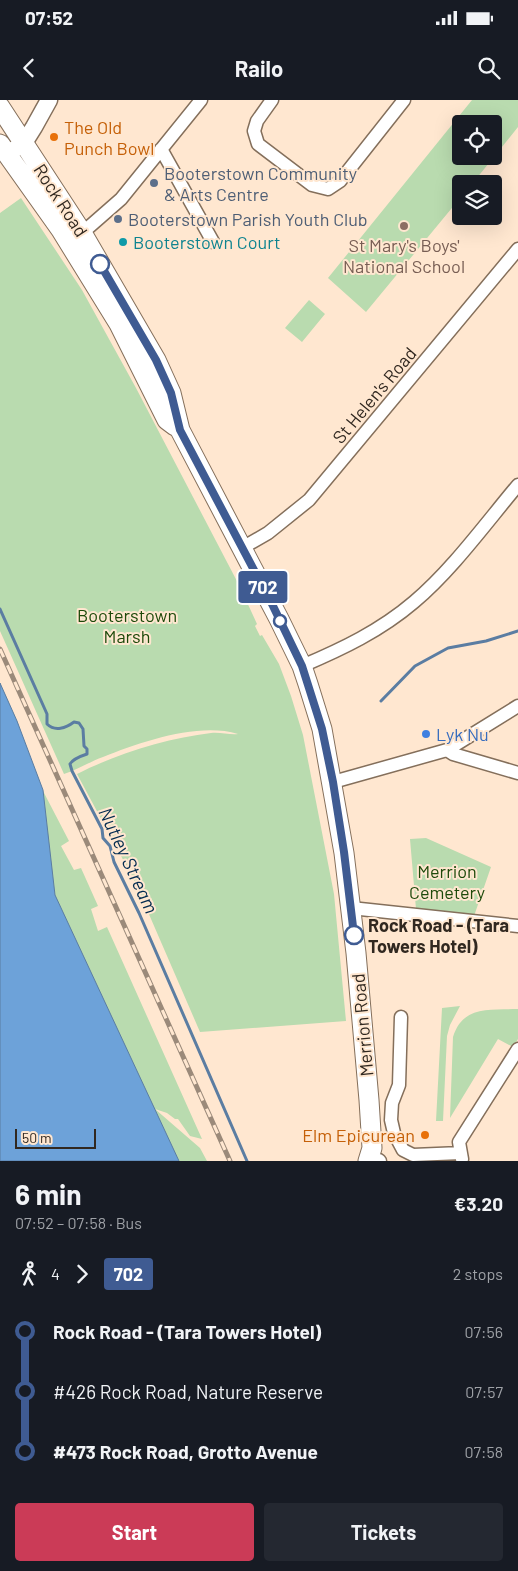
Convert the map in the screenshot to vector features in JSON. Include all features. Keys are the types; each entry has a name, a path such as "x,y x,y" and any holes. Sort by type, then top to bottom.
{"main road":[{"name":"Rock Road","path":"0,107 81,231 156,360 171,393 180,430 302,666 322,729 333,782"},
{"name":"Rock Road","path":"3,149 61,230 118,324 168,420 180,430"},
{"name":"Merrion Road","path":"333,782 351,908 375,1158"}],"street":[{"path":"3,149 24,143 49,100"},
{"path":"81,231 89,227 114,206 201,100"},
{"path":"272,100 257,121 254,131 258,144 312,186 328,189 340,181 404,100"},
{"path":"161,149 213,242"},
{"name":"St Helen's Road","path":"242,548 268,534 309,500 518,249"},
{"path":"302,666 347,646 383,626 416,601 456,560 518,485"},
{"path":"333,782 446,750 518,706"},
{"path":"446,750 461,757 518,773"},
{"path":"351,908 518,926"},
{"path":"401,1017 399,1085 392,1103 391,1120 394,1133 402,1150 413,1155 461,1157 459,1142 518,1049"}],"green space":[{"path":"472,100 518,100 518,127 502,147 502,115 460,115"},
{"path":"452,125 452,165 487,165 479,175 452,175 452,208 366,312 328,278"},
{"name":"Booterstown Marsh","path":"21,198 82,290 136,388 239,585 257,624 255,626 260,636 262,635 279,664 303,735 334,894 346,1021 200,1032 135,882 77,774 108,760 160,743 211,733 238,734 205,730 170,735 118,751 64,774 0,631 0,213"},
{"path":"309,300 325,314 302,342 285,328"},
{"path":"0,683 17,721 42,789 69,841 61,846 74,870 81,868 98,906 91,909 98,931 107,927 202,1139 190,1136 178,1119 155,1109 200,1148 207,1161 0,1161"},
{"name":"Merrion Cemetery","path":"426,838 491,867 474,916 416,909 410,839"},
{"path":"460,1006 450,1025 447,1036 443,1121 436,1121 442,1008"},
{"path":"518,1009 518,1039 513,1047 498,1039 450,1118 453,1037 458,1027 463,1019 479,1011"}],"water":[{"path":"0,683 17,721 43,790 55,895 179,1161 0,1161"}],"waterway":[{"name":"Nutley Stream","path":"0,609 47,714 47,724 53,728 60,728 74,722 79,723 83,729 84,746 87,749 87,754 71,762 72,771 102,829 103,838 110,846 114,862 139,913 247,1161"},
{"path":"381,701 415,666 448,648 486,641 518,631"}],"railway":[{"path":"0,649 230,1161"}],"bus line":[{"name":"702","path":"100,264 156,360 171,393 180,430 273,606 302,666 322,729 333,782 354,935"}],"place":[{"name":"The Old Punch Bowl","path":"54,137"},
{"name":"Booterstown Community & Arts Centre","path":"154,183"},
{"name":"Booterstown Parish Youth Club","path":"118,219"},
{"name":"St Mary's Boys' National School","path":"404,226"},
{"name":"Booterstown Court","path":"123,242"},
{"name":"Lyk Nu","path":"426,734"},
{"name":"Rock Road - (Tara Towers Hotel)","path":"354,935"},
{"name":"Elm Epicurean","path":"425,1135"}]}
